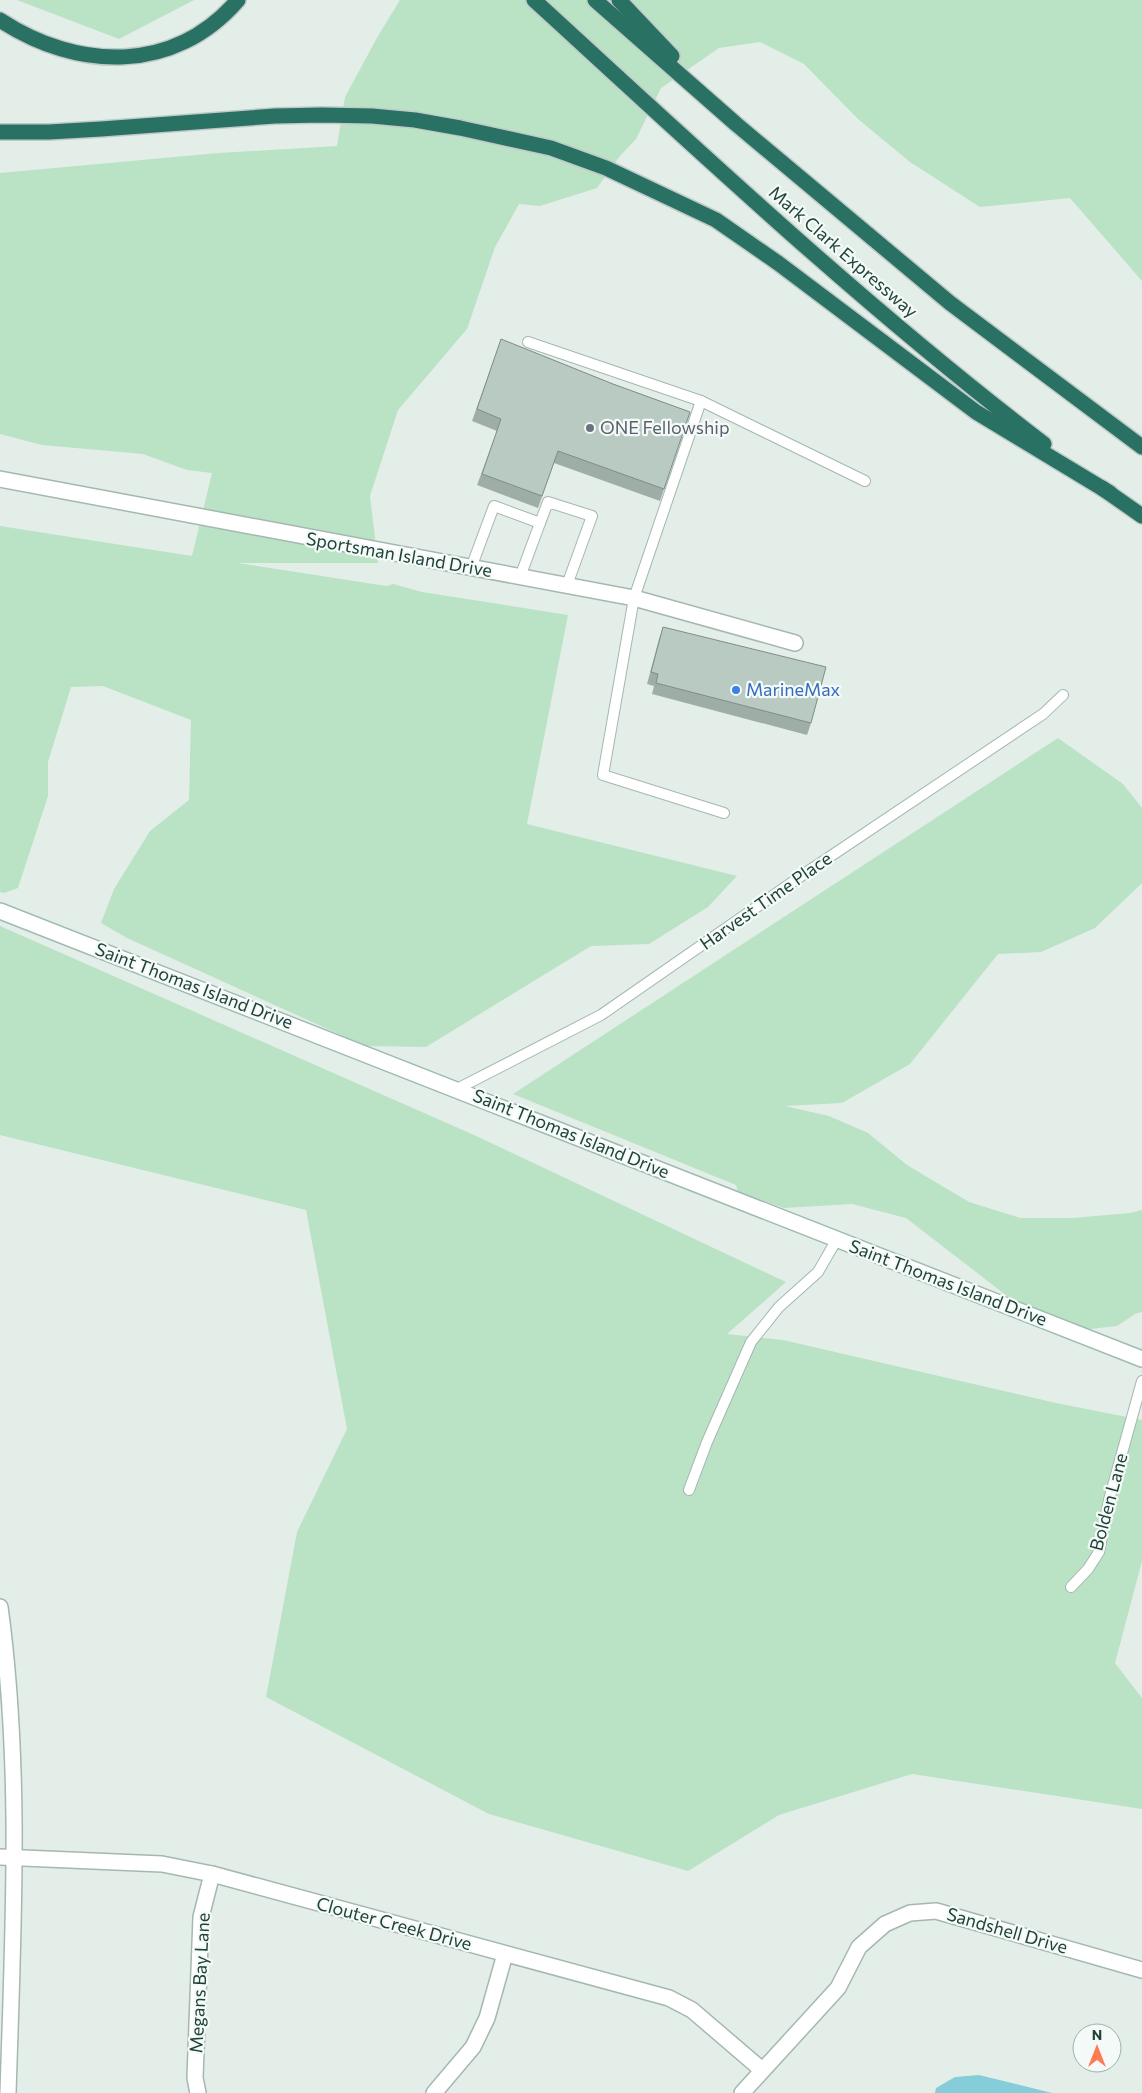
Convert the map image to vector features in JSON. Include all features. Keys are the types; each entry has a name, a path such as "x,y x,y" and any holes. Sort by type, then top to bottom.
{"highway":[{"path":"0,20 37,39 68,51 103,56 139,56 170,50 198,36 226,15 238,0"},
{"name":"Mark Clark Expressway","path":"534,0 830,268 991,403 1142,516"},
{"name":"Mark Clark Expressway","path":"595,0 736,124 950,303 1142,448"},
{"path":"618,0 736,124"},
{"path":"0,132 92,130 276,116 321,115 415,120 503,136 551,148 606,168 716,220 778,263 976,412 1110,493"}],"street":[{"name":"Sportsman Island Drive","path":"0,479 634,598 795,643"},
{"name":"Saint Thomas Island Drive","path":"0,911 1142,1359"},
{"path":"0,1608 7,1661 16,1857 8,2093"},
{"name":"Clouter Creek Drive","path":"0,1857 162,1864 212,1874 668,1998 692,2010 762,2070"},
{"name":"Megans Bay Lane","path":"198,2093 195,2078 201,1917 212,1874"},
{"name":"Sandshell Drive","path":"742,2093 838,1988 859,1947 885,1924 910,1913 936,1911 1142,1970"},
{"path":"434,2093 474,2047 487,2018 505,1954"}],"lane":[{"path":"528,342 701,401 865,481"},
{"path":"701,401 634,598 603,775 724,813"},
{"path":"520,577 548,502 592,516 567,585"},
{"path":"472,568 494,506 540,523"},
{"name":"Harvest Time Place","path":"457,1089 601,1015 807,872 1043,714 1063,695"},
{"path":"690,1490 707,1442 751,1342 779,1307 818,1272 837,1239"},
{"name":"Bolden Lane","path":"1071,1588 1088,1569 1098,1552 1109,1500 1142,1380"}],"green space":[{"path":"17,0 194,0 119,39"},
{"path":"400,0 1142,0 1142,281 1070,198 980,207 910,162 858,119 804,64 760,42 719,48 661,88 636,139 620,156 597,188 540,206 519,204 495,247 467,329 398,410 370,496 378,563 238,563 386,586 393,584 422,592 568,615 527,824 737,876 708,907 649,944 591,946 426,1047 365,1046 127,938 101,923 114,889 150,831 189,800 191,720 103,686 71,687 48,762 48,796 18,888 4,893 0,892 0,526 192,556 212,473 187,470 143,454 42,445 0,434 0,173 218,153 337,146 345,97"},
{"path":"1058,738 1123,784 1142,808 1142,883 1095,928 1041,952 998,954 910,1064 842,1103 785,1106 829,1116 868,1133 907,1165 969,1202 1020,1218 1073,1218 1130,1213 1142,1210 1142,1312 1135,1314 1117,1326 1090,1329 1049,1319 1007,1296 906,1218 852,1204 784,1208 738,1192 736,1185 513,1094"},
{"path":"0,926 474,1135 786,1282 727,1334 783,1340 1056,1403 1142,1420 1142,1561 1115,1663 1142,1698 1142,1809 912,1774 779,1815 688,1871 489,1814 266,1697 297,1532 347,1429 306,1210 0,1135"}],"water":[{"path":"979,2075 1052,2093 935,2093 936,2088 955,2077"}],"building":[{"name":"ONE Fellowship","path":"501,339 613,384 690,412 664,489 558,451 542,496 482,474 501,419 477,409"},
{"name":"MarineMax","path":"663,627 826,667 811,723 656,683 658,674 651,672"}],"place":[{"name":"ONE Fellowship","path":"590,428"},
{"name":"MarineMax","path":"736,690"}]}
